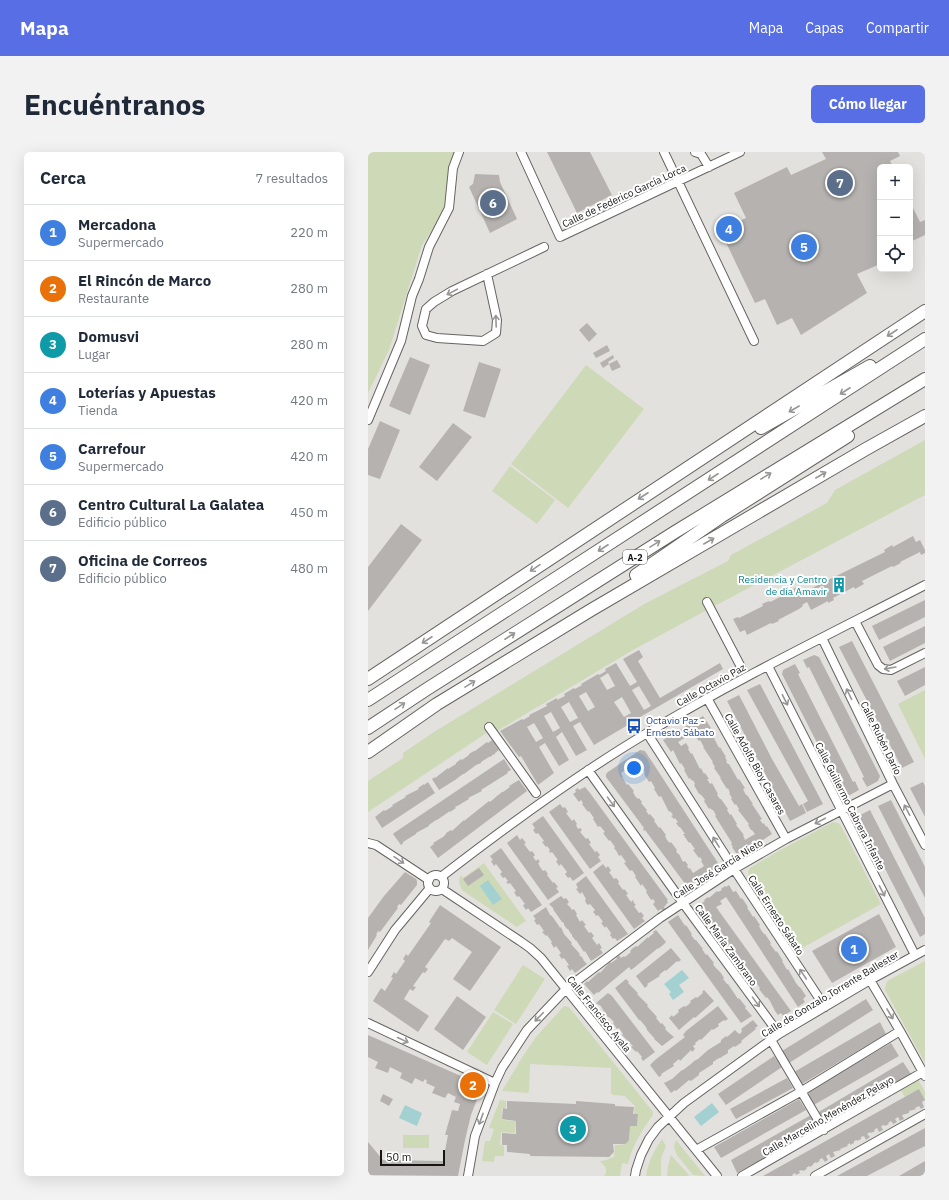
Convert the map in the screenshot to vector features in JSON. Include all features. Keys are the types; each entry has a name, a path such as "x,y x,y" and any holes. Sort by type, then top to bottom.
{"highway":[{"path":"368,677 404,655 925,311"},
{"path":"664,483 925,335"},
{"name":"A-2","path":"368,700 925,339"},
{"name":"A-2","path":"368,728 428,688 675,532 925,379"},
{"path":"591,610 677,546 870,422 906,391"},
{"path":"368,752 437,704 591,610 925,416"},
{"path":"866,449 925,423"}],"street":[{"path":"368,420 401,341 412,296 419,279 428,247 449,208 453,168 459,152"},
{"name":"Calle de Federico García Lorca","path":"521,152 560,237 740,152"},
{"path":"664,152 754,341"},
{"path":"694,152 701,154 709,167"},
{"path":"487,274 497,320 496,333 483,341 437,338 426,335 422,326 426,309 434,302 487,274 544,247"},
{"name":"Calle Octavio Paz","path":"441,877 588,770 647,733 707,698 925,585"},
{"path":"707,602 741,667"},
{"path":"855,621 878,665 883,670 891,670 925,653"},
{"name":"Calle Rubén Darío","path":"822,638 893,784 925,845"},
{"name":"Calle Guillermo Cabrera Infante","path":"768,666 915,955"},
{"name":"Calle Adolfo Bioy Casares","path":"707,698 786,839"},
{"path":"489,727 536,793"},
{"name":"Calle Ernesto Sábato","path":"647,733 824,1007"},
{"name":"Calle María Zambrano","path":"588,770 779,1034"},
{"name":"Calle José García Nieto","path":"468,1176 475,1136 502,1068 527,1030 566,989 660,918 734,869 786,839 893,784"},
{"path":"368,843 376,844 429,884 436,892 442,889 444,882 441,877 434,876 429,884 394,930 368,972"},
{"name":"Calle Francisco Ayala","path":"442,889 530,948 541,958 717,1176"},
{"name":"Calle de Gonzalo Torrente Ballester","path":"635,1176 641,1155 649,1139 658,1127 684,1103 779,1034 870,980 925,950"},
{"path":"870,980 924,1074"},
{"path":"368,1024 495,1083"},
{"path":"696,1150 802,1091 900,1031"},
{"path":"771,1040 824,1130"},
{"name":"Calle Marcelino Menéndez Pelayo","path":"742,1176 924,1074"},
{"path":"815,1176 925,1114"}],"green space":[{"path":"368,152 456,152 443,214 422,245 389,350 368,393"},
{"path":"586,365 644,409 568,508 511,464"},
{"path":"925,440 925,495 633,650 497,731 488,732 368,812 368,781 403,758 403,753 434,732 646,603 728,561 731,555 827,503 835,490"},
{"path":"510,466 555,500 537,524 492,491"},
{"path":"925,690 925,759 898,704"},
{"path":"833,822 838,823 841,826 881,904 797,951 749,878 748,871 750,868 775,853"},
{"path":"484,863 526,921 517,927 463,891 459,883 461,875 463,878"},
{"path":"925,961 925,1063 885,990 886,983 889,980"},
{"path":"523,965 545,979 516,1024 494,1010"},
{"path":"564,1006 569,1007 653,1112 653,1115 641,1132 628,1164 622,1163 621,1176 604,1176 606,1173 606,1168 600,1161 614,1157 615,1145 628,1142 630,1136 630,1126 637,1126 638,1114 634,1114 635,1106 625,1096 611,1094 611,1068 530,1064 528,1093 502,1091 536,1037"},
{"path":"493,1012 513,1024 487,1065 467,1052"},
{"path":"918,1079 925,1092 925,1100 919,1089 905,1097 900,1089"},
{"path":"500,1100 506,1101 506,1108 502,1108 502,1120 516,1121 515,1133 501,1132 500,1145 504,1146 504,1156 495,1156 494,1162 482,1161 485,1141 490,1141 494,1129 489,1128"},
{"path":"403,1135 429,1135 429,1148 403,1148"},
{"path":"662,1139 666,1146 661,1158 661,1176 646,1176 648,1166"},
{"path":"676,1140 705,1176 693,1175 677,1155 674,1147"},
{"path":"671,1155 689,1175 688,1176 667,1176"}],"water":[{"path":"488,880 502,899 493,905 480,886"},
{"path":"682,970 689,978 679,985 684,992 673,1000 669,994 671,992 664,984"},
{"path":"712,1103 719,1112 701,1126 694,1117"},
{"path":"405,1105 422,1113 417,1126 399,1118"}],"building":[{"path":"547,152 590,152 612,195 577,213"},
{"path":"822,152 898,152 900,156 890,161 892,164 877,164 877,265 857,274 867,293 801,335 792,318 777,325 765,299 755,303 720,230 746,218 734,193 787,167 791,175 826,159"},
{"path":"475,174 499,175 500,182 517,219 490,233 469,187 473,184"},
{"path":"913,208 920,222 925,220 925,235 913,241"},
{"path":"587,323 597,334 589,342 579,330"},
{"path":"607,345 610,351 596,358 593,353"},
{"path":"613,355 614,358 608,362 609,364 603,368 600,363"},
{"path":"410,357 430,365 410,415 389,406"},
{"path":"617,360 621,367 612,371 609,364"},
{"path":"479,362 501,369 485,418 463,411"},
{"path":"380,421 400,430 380,479 368,475 368,449"},
{"path":"453,423 472,437 437,481 419,467"},
{"path":"401,524 422,540 368,611 368,567"},
{"name":"Residencia y Centro de día Amavir","path":"913,536 916,542 920,540 925,553 921,555 920,552 893,567 892,566 862,581 864,584 855,589 854,587 833,598 834,600 828,603 828,601 811,610 807,602 799,609 778,620 779,621 772,624 771,623 747,635 745,630 740,632 733,619 739,618 763,606 762,604 769,601 770,602 799,586 803,593 818,585 817,583 825,579 826,581 885,552 884,550 892,545 893,547"},
{"path":"925,600 925,617 879,640 872,626"},
{"path":"925,626 925,643 890,661 883,647"},
{"path":"852,641 914,762 902,768 839,647"},
{"path":"639,650 643,657 638,661 660,698 720,663 723,669 594,745 580,722 573,726 587,750 576,756 562,732 556,737 569,760 559,766 545,743 539,747 554,773 538,785 521,756 519,757 500,731 530,716 529,715 547,706 546,704 557,698 557,700 565,696 564,694 582,685 581,684 598,674 599,675 606,671 605,669 616,663 630,686 637,682 623,659","holes":["608,673 615,686 607,690 600,678","639,686 651,706 644,710 632,690","586,692 595,707 588,711 579,696","622,697 631,713 624,717 614,702","569,702 578,718 570,722 561,707","551,712 560,728 553,732 544,716","534,723 543,738 536,742 527,727"]},
{"path":"814,655 819,657 880,776 878,781 867,787 862,778 864,777 809,667 807,668 803,660"},
{"path":"795,664 800,673 798,674 853,782 855,781 859,790 848,796 843,794 782,674 783,670"},
{"path":"925,667 925,685 905,696 897,681"},
{"path":"760,684 823,804 807,812 803,804 808,801 747,690"},
{"path":"739,695 772,759 799,806 802,804 806,813 790,821 727,701"},
{"path":"703,716 711,728 708,730 710,733 711,732 719,748 720,747 726,757 726,762 729,764 738,780 739,779 745,788 743,789 746,795 762,819 760,820 766,827 767,826 772,834 738,856 713,810 710,808 709,809 704,801 705,800 699,794 694,785 693,780 692,781 690,778 689,779 684,770 685,769 681,763 680,764 673,750 671,752 663,740","holes":["698,730 700,734 696,737 699,741 700,740 713,762 714,768 727,789 728,788 732,798 731,799 735,805 736,804 739,809 738,810 755,834 745,840 744,835 736,825 737,824 731,814 730,815 727,810 728,809 717,795 718,794 712,783 710,784 707,779 709,779 701,768 700,769 686,743 681,746 678,742"]},
{"path":"492,740 499,750 495,754 439,790 432,779"},
{"path":"640,750 645,751 718,863 718,866 690,886 686,885 645,830 644,831 644,828 606,777 608,772","holes":["637,763 640,767 641,766 649,782 651,781 659,797 661,796 669,812 670,811 673,815 671,816 678,822 676,823 685,834 683,834 689,843 690,842 695,849 693,850 702,860 701,861 704,866 693,873 685,861 683,862 676,851 677,850 671,842 670,843 667,840 666,835 660,827 659,828 650,814 649,815 641,803 642,802 635,796 634,791 628,784 627,785 622,777 621,773"]},
{"path":"504,759 511,770 507,772 508,773 481,790 482,791 468,798 469,799 416,833 401,845 393,834 394,833"},
{"path":"519,780 527,791 438,858 430,847 434,844 433,843 443,837 446,833 451,830 452,831 464,820"},
{"path":"428,782 435,793 382,828 375,817"},
{"path":"923,782 925,786 925,817 910,788"},
{"path":"585,787 668,900 668,903 664,907 665,909 663,911 661,909 658,911 653,904 655,902 653,899 651,900 646,892 647,891 642,884 641,886 632,870 630,871 624,863 626,862 621,855 619,856 614,848 615,847 603,833 605,832 600,826 598,827 593,819 594,818 582,804 583,803 581,800 579,802 573,794 578,788 579,790"},
{"path":"891,800 925,867 925,898 878,806"},
{"path":"560,804 563,808 565,807 568,812 566,813 572,821 574,819 578,829 580,828 582,830 580,832 586,839 588,838 591,843 589,844 595,852 597,851 600,855 598,857 601,861 590,869 549,812"},
{"path":"870,810 925,918 925,934 920,937 858,816"},
{"path":"543,816 584,873 573,881 565,874 567,872 561,864 559,866 556,861 558,860 552,852 550,853 550,850 542,842 544,841 538,833 536,834 533,830 535,828 532,824"},
{"path":"517,835 520,840 522,838 526,843 524,844 530,852 532,851 535,855 533,857 536,861 538,859 540,862 538,863 540,867 543,871 545,870 553,883 554,882 558,887 556,888 559,892 548,900 507,843"},
{"path":"501,848 542,905 531,912 528,908 526,910 523,905 525,904 514,892 516,891 510,883 508,884 506,882 508,881 505,877 503,878 500,874 502,872 496,864 494,866 491,861 493,860 490,856"},
{"path":"603,864 606,868 608,866 611,871 609,872 614,879 616,878 618,880 618,883 623,890 624,889 626,891 628,894 626,895 631,902 633,900 636,905 634,906 639,913 641,912 644,916 642,918 645,921 634,929 593,872"},
{"path":"479,868 484,875 468,886 463,879"},
{"path":"405,872 416,879 417,885 401,905 399,904 397,907 398,908 380,932 378,931 368,950 368,918 384,896"},
{"path":"586,876 628,934 617,941 610,935 611,933 606,926 605,928 601,923 603,922 598,915 596,916 593,912 595,910 590,904 588,905 586,903 586,899 582,892 580,894 576,889 578,888 576,884"},
{"path":"729,885 733,892 736,891 741,899 742,898 753,917 754,916 760,925 761,930 771,943 770,944 776,952 777,951 787,970 788,969 806,996 803,999 805,1002 798,1007 726,897 720,901 722,904 716,907 791,1011 783,1016 781,1013 778,1015 770,1001 759,989 760,988 754,980 753,981 747,972 748,971 721,938 723,937 712,925 709,920 710,919 704,911 706,910 702,903 705,901 704,900 708,897 709,898 717,891 722,890 721,889 725,886 726,887"},
{"path":"561,896 564,899 566,898 569,902 567,904 572,910 574,909 580,922 582,920 589,933 591,932 594,936 592,938 597,945 599,943 602,948 600,949 603,953 591,961 549,904"},
{"path":"440,905 501,947 470,991 453,979 472,952 452,938 449,941 445,939 425,967 428,969 425,973 423,972 413,986 416,987 413,991 410,989 404,999 429,1016 418,1032 373,1001 381,988 385,991 393,978 391,977 394,972 396,974 405,961 403,959 406,954 408,956 431,923 429,922"},
{"path":"546,907 550,915 560,928 561,927 564,934 572,943 571,944 587,964 575,973 572,969 570,971 567,966 569,965 564,958 562,959 559,955 561,953 556,946 554,948 547,935 546,936 542,932 544,931 534,920 536,919 533,916"},
{"path":"879,914 896,947 832,983 812,951"},
{"path":"678,915 706,955 707,954 714,963 713,964 715,967 724,978 723,979 752,1016 741,1023 668,922"},
{"path":"656,930 666,942 631,970 629,967 594,995 584,984 599,972 600,973 610,962 611,963 617,959 616,958 619,955 621,958 624,956 625,957 633,948 636,946 637,947"},
{"path":"671,948 681,960 678,962 677,961 659,975 660,976 647,984 648,985 645,988 636,976"},
{"path":"626,979 638,993 637,994 648,1005 647,1006 657,1017 656,1018 666,1028 665,1029 674,1037 662,1046 654,1039 615,988"},
{"path":"704,990 714,1001 679,1030 669,1018 672,1015 673,1017 679,1012 678,1010 688,1005 691,1002 690,1001 696,997 697,998 703,993 702,992"},
{"path":"608,993 612,996 655,1052 643,1061 641,1058 642,1057 631,1047 633,1046 622,1035 623,1034 619,1028 617,1029 613,1023 614,1022 608,1017 600,1005 596,1003"},
{"path":"457,996 486,1017 463,1050 434,1029"},
{"path":"866,999 873,1010 789,1063 782,1051"},
{"path":"718,1006 728,1019 718,1024 719,1026 713,1030 712,1029 701,1040 700,1039 695,1043 696,1044 693,1046 695,1049 692,1052 691,1050 680,1061 679,1059 673,1064 674,1066 661,1074 662,1075 659,1077 650,1065 685,1037 683,1035 686,1031"},
{"path":"753,1020 758,1026 741,1041 742,1042 728,1050 728,1053 713,1062 713,1064 699,1073 699,1075 691,1081 689,1080 676,1091 675,1090 671,1093 664,1083 672,1079 735,1030 740,1034 742,1031 741,1029"},
{"path":"880,1022 886,1034 802,1084 794,1072"},
{"path":"368,1035 479,1084 481,1089 471,1115 458,1176 370,1175 368,1172 368,1142 383,1160 443,1161 448,1135 445,1135 452,1110 458,1111 460,1104 454,1102 456,1097 448,1093 445,1098 432,1093 435,1087 426,1083 427,1081 425,1079 423,1082 415,1078 412,1084 400,1078 402,1073 390,1067 388,1073 375,1068 378,1062 368,1057"},
{"path":"891,1043 899,1056 812,1106 805,1093"},
{"path":"774,1056 782,1067 726,1105 718,1094"},
{"path":"903,1062 911,1074 825,1125 817,1113"},
{"path":"787,1078 793,1088 736,1119 730,1109"},
{"path":"919,1089 925,1100 922,1102 924,1107 921,1109 919,1106 915,1108 916,1109 909,1111 909,1113 902,1115 904,1119 900,1121 898,1117 895,1119 897,1122 893,1124 891,1121 885,1126 881,1126 883,1130 879,1132 877,1128 874,1130 875,1131 867,1134 870,1137 866,1140 864,1136 861,1137 861,1139 854,1141 854,1143 850,1145 850,1143 847,1145 848,1146 840,1149 841,1150 833,1152 835,1156 831,1158 829,1154 826,1156 828,1160 825,1162 822,1158 819,1160 820,1161 806,1168 807,1169 799,1171 800,1173 796,1175 795,1173 792,1175 793,1176 763,1176"},
{"path":"383,1094 393,1099 389,1106 380,1101"},
{"path":"799,1099 806,1110 721,1158 714,1147"},
{"path":"507,1101 576,1104 576,1101 634,1107 633,1114 638,1114 637,1126 630,1126 629,1140 627,1143 613,1144 614,1152 609,1157 530,1156 530,1154 507,1152 507,1145 502,1145 502,1133 516,1134 516,1121 502,1119 503,1108 507,1109"},
{"path":"811,1115 817,1127 737,1173 731,1160"},
{"path":"925,1128 925,1146 867,1176 837,1176"},
{"path":"925,1161 925,1176 899,1176"}],"place":[{"name":"Oficina de Correos","path":"840,183"},
{"name":"Centro Cultural La Galatea","path":"493,203"},
{"name":"Loterías y Apuestas","path":"729,229"},
{"name":"Carrefour","path":"804,247"},
{"name":"Residencia y Centro de día Amavir","path":"839,585"},
{"name":"Octavio Paz - Ernesto Sábato","path":"634,726"},
{"name":"Mercadona","path":"854,949"},
{"name":"El Rincón de Marco","path":"473,1085"},
{"name":"Domusvi","path":"573,1129"}]}
